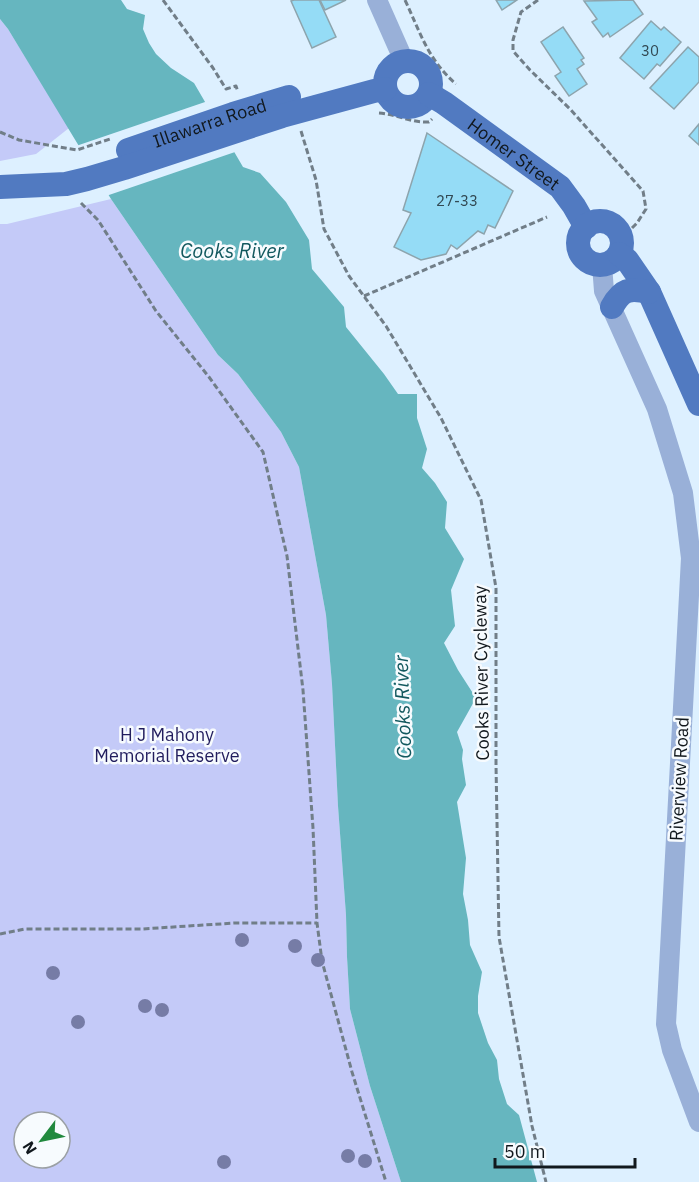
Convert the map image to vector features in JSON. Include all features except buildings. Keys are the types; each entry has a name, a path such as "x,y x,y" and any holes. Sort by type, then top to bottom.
{"main road":[{"path":"411,62 424,68 431,80 432,105 425,100 419,105 405,107 392,101 388,96 393,74 411,62"},
{"name":"Illawarra Road","path":"0,188 66,184 82,164 285,98 393,74"},
{"name":"Homer Street","path":"432,105 444,103 560,187 586,227"},
{"path":"611,260 622,246 619,232 610,224 598,221 586,227 579,238 580,252 584,258 595,265 611,260 627,260 649,292 699,404"},
{"path":"612,307 622,292 630,290 649,292"}],"street":[{"path":"377,0 393,74"},
{"name":"Riverview Road","path":"611,260 604,291 657,409 683,493 691,558 666,1024 672,1050 699,1122"}],"path":[{"path":"163,0 226,89 236,86 237,113"},
{"path":"405,0 428,51 444,73 456,84 454,87"},
{"path":"538,0 521,12 513,40 513,51 572,110 643,191 646,209 631,229"},
{"path":"371,113 392,114 420,123 429,122 432,105"},
{"name":"Cooks River Cycleway","path":"301,128 316,180 324,229 349,276 386,326 441,418 481,500 496,588 499,938 532,1126 546,1182"},
{"path":"0,132 82,164"},
{"path":"80,202 98,220 156,311 209,377 263,452 287,556 303,690 317,923 322,961 352,1072 386,1182"},
{"path":"364,296 546,218"},
{"path":"0,934 26,929 142,929 235,923 317,923"}],"green space":[{"path":"0,19 69,128 36,154 0,161"},
{"name":"H J Mahony Memorial Reserve","path":"111,199 218,355 238,374 281,432 299,467 326,615 350,1009 370,1086 401,1182 0,1182 0,224"}],"water":[{"name":"Cooks River","path":"0,0 121,0 127,9 145,15 143,29 156,54 171,68 194,83 243,167 260,173 286,202 309,240 312,269 344,307 346,327 398,394 417,394 417,418 427,449 422,468 447,502 445,528 464,559 451,590 455,626 444,643 476,698 457,732 463,750 466,785 457,802 466,858 463,894 470,945 482,972 478,1013 488,1043 497,1060 499,1079 507,1104 519,1115 537,1182 401,1182 370,1086 350,1009 326,615 299,467 281,432 238,374 218,355 111,199 0,19"}],"pier":[{"path":"208,101 238,151 106,196 76,146"}]}
